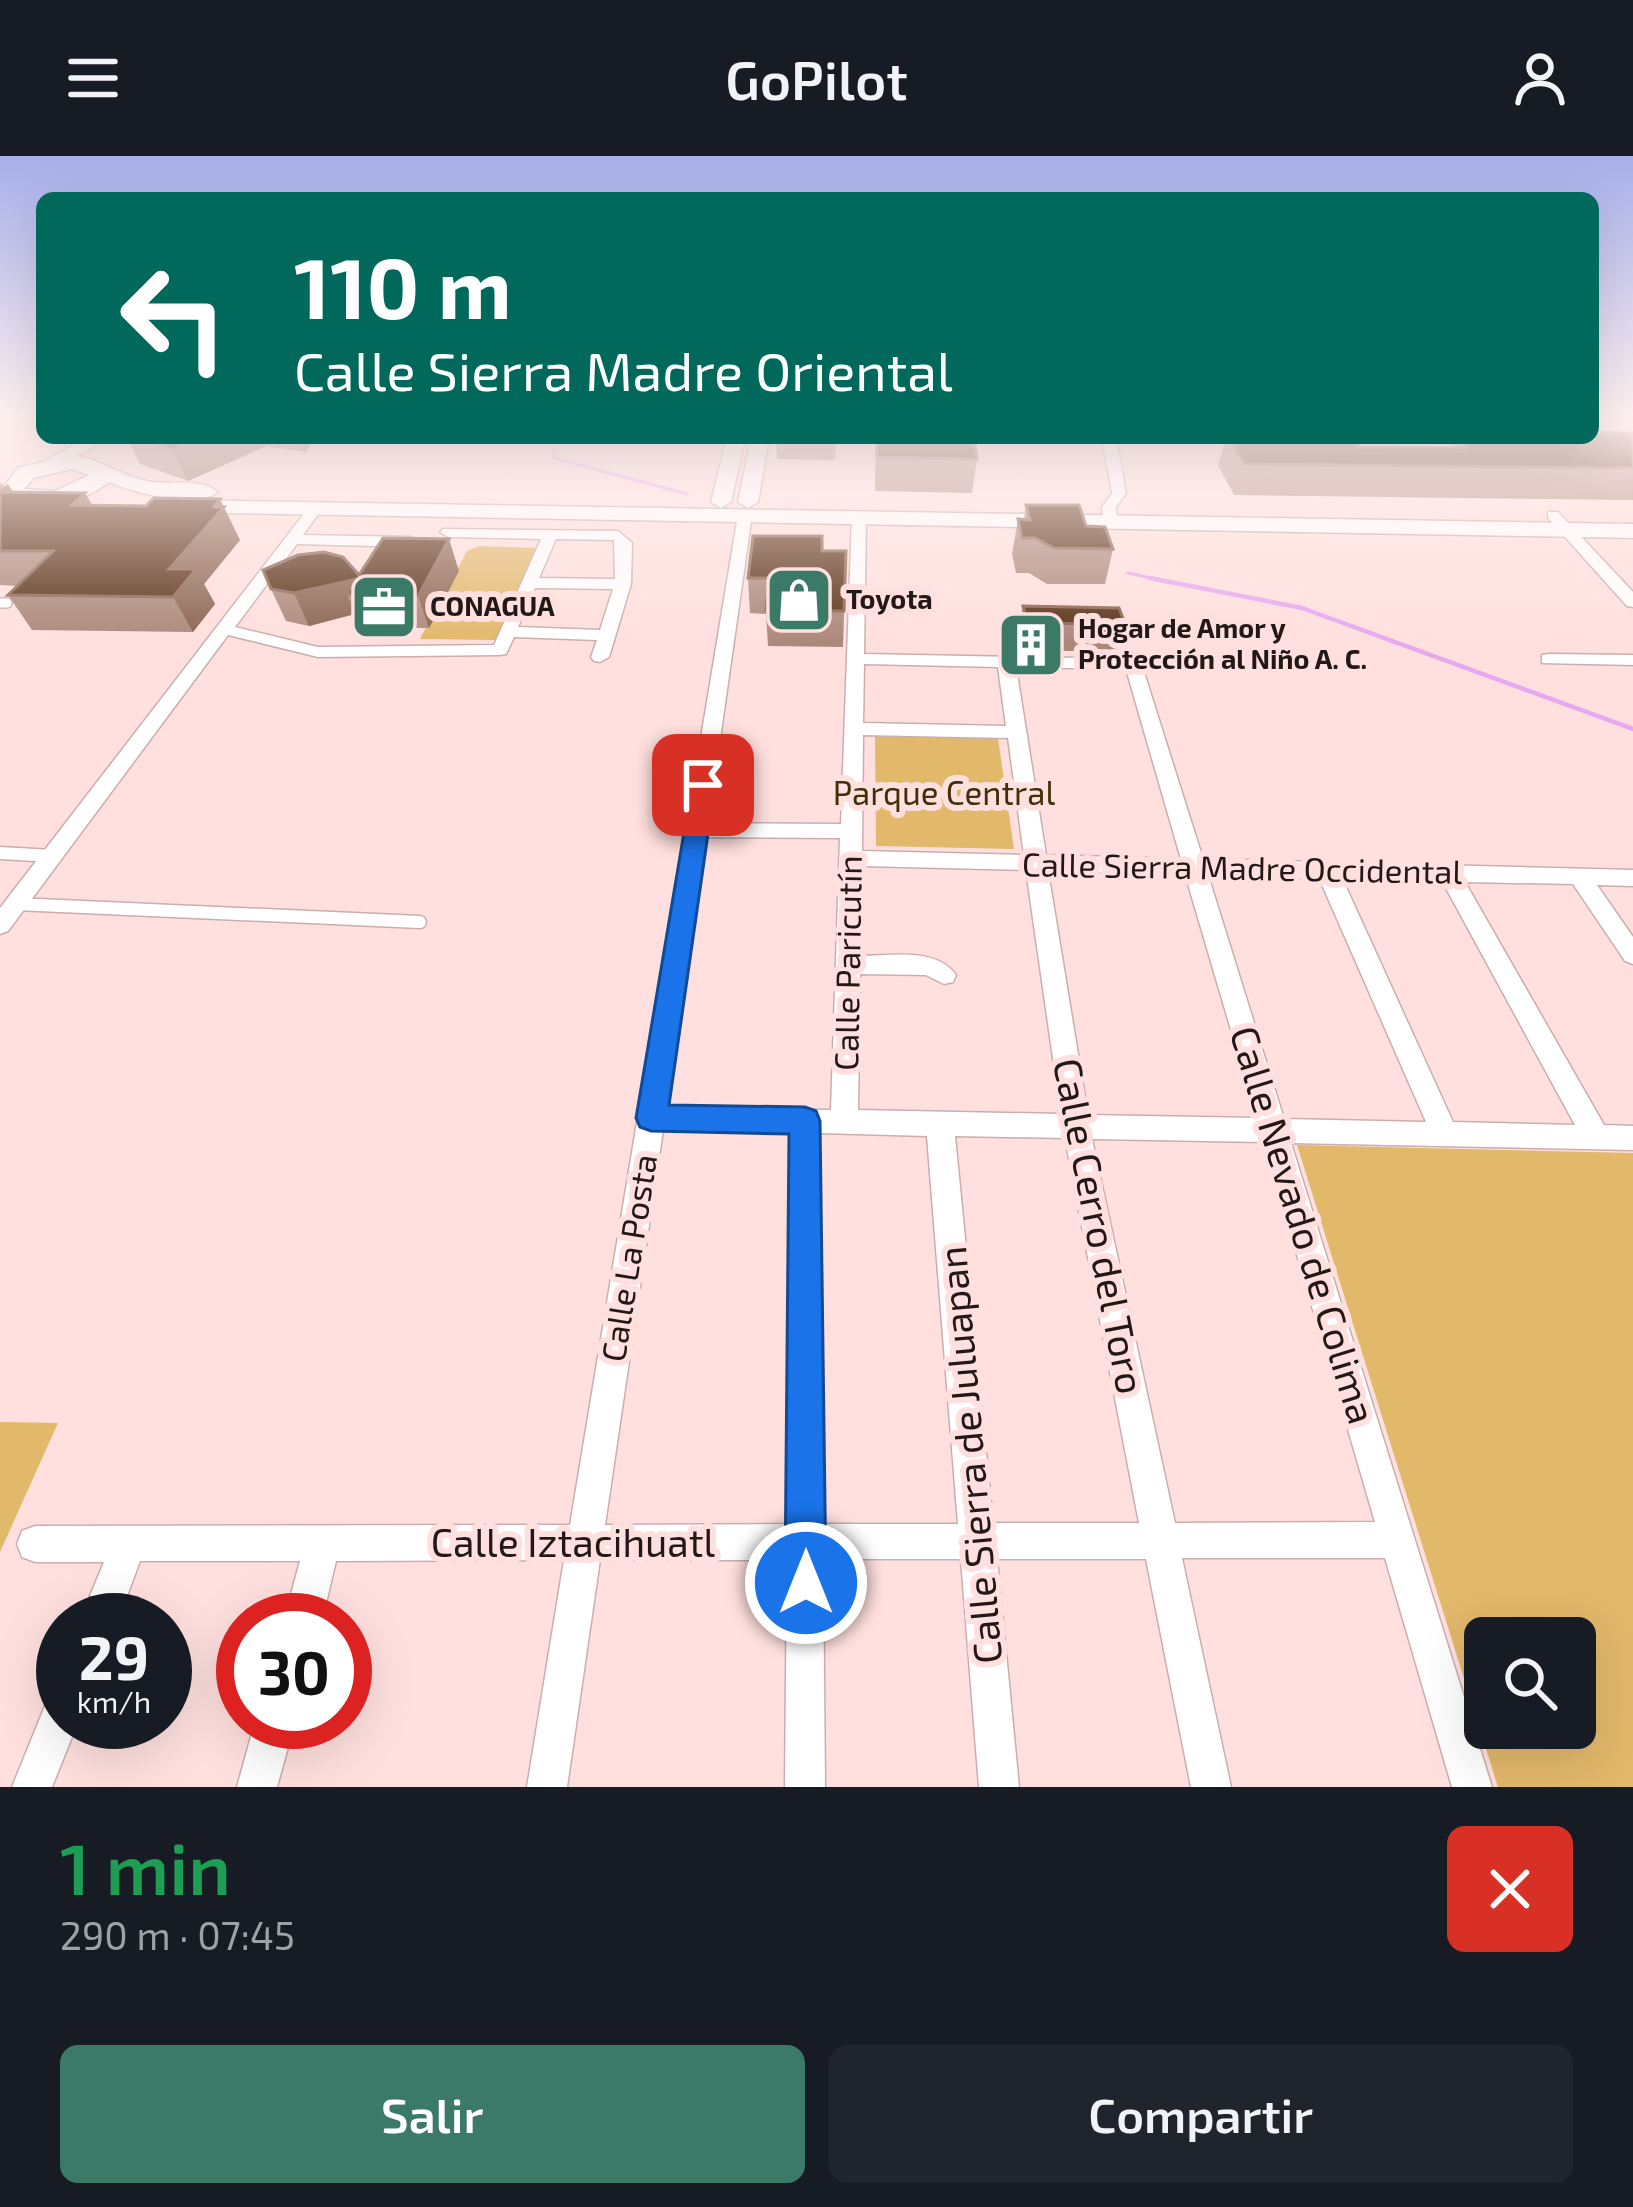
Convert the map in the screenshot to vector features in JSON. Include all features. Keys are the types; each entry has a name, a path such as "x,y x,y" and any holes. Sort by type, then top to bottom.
{"main road":[{"path":"17,500 68,491"},
{"path":"151,491 188,502"},
{"path":"17,500 738,506 1561,522 1633,516"},
{"path":"17,500 107,506 188,502 453,521 662,507"},
{"path":"738,506 859,517 1110,514"},
{"path":"1561,522 1633,531"}],"street":[{"path":"738,491 738,506"},
{"path":"738,506 743,491"},
{"path":"1110,514 1119,491"},
{"name":"Calle La Posta","path":"547,1787 696,830 738,506"},
{"path":"0,925 315,509"},
{"name":"Calle Paricutín","path":"844,1122 859,517"},
{"path":"453,521 548,539 618,536 624,543 623,584 600,657"},
{"path":"1561,522 1633,602"},
{"path":"292,539 421,542"},
{"path":"224,629 318,652 500,650 548,539"},
{"path":"529,583 623,584"},
{"path":"508,632 607,634"},
{"path":"856,659 1282,666"},
{"path":"1548,659 1633,660"},
{"name":"Calle Cerro del Toro","path":"1006,662 1076,1126 1211,1787"},
{"name":"Calle Nevado de Colima","path":"1133,664 1472,1787"},
{"path":"854,729 1017,732"},
{"path":"696,830 852,831"},
{"name":"Calle Sierra Madre Occidental","path":"851,858 1633,878"},
{"path":"1327,870 1444,1134"},
{"path":"1449,873 1596,1137"},
{"path":"1580,877 1633,956"},
{"path":"848,965 930,966 944,975"},
{"path":"651,1118 1633,1138"},
{"path":"805,1121 806,1787"},
{"name":"Calle Sierra de Juluapan","path":"940,1124 999,1787"},
{"name":"Calle Iztacihuatl","path":"35,1544 1398,1540"},
{"path":"310,1593 323,1543"},
{"path":"110,1593 129,1544"},
{"path":"32,1787 47,1749"},
{"path":"257,1787 268,1749"}],"lane":[{"path":"0,854 52,856"},
{"path":"16,904 420,922"}],"green space":[{"path":"479,546 537,548 496,640 420,639 467,551"},
{"name":"Parque Central","path":"875,736 998,738 1014,849 876,846"},
{"path":"1297,1145 1633,1153 1633,1787 1498,1787 1486,1749 1596,1749 1596,1617 1464,1617 1464,1678"},
{"path":"0,1422 58,1423 0,1552"}],"building":[{"path":"0,492 85,493 72,505 146,506 154,498 220,499 214,507 224,507 169,569 196,569 173,597 8,595 53,551 0,551"},
{"path":"1026,505 1079,505 1086,526 1105,527 1113,549 1054,548 1035,538 1022,538 1018,519 1030,520"},
{"path":"753,536 822,536 822,551 846,551 844,611 766,610 769,578 748,578"},
{"path":"383,538 449,539 418,596 347,594 357,579 294,593 271,589 263,570 298,555 324,552 343,557 359,575"},
{"path":"1023,606 1119,608 1125,624 1027,623"}],"waterway":[{"path":"676,491 687,494"},
{"path":"1128,573 1163,581"},
{"path":"1150,578 1163,581"},
{"path":"1163,581 1302,608 1633,729"}],"place":[{"name":"Toyota","path":"799,600"},
{"name":"CONAGUA","path":"384,607"},
{"name":"Hogar de Amor y Protección al Niño A. C.","path":"1031,645"}],"route":[{"path":"703,785 651,1118 805,1121 806,1583"}]}
